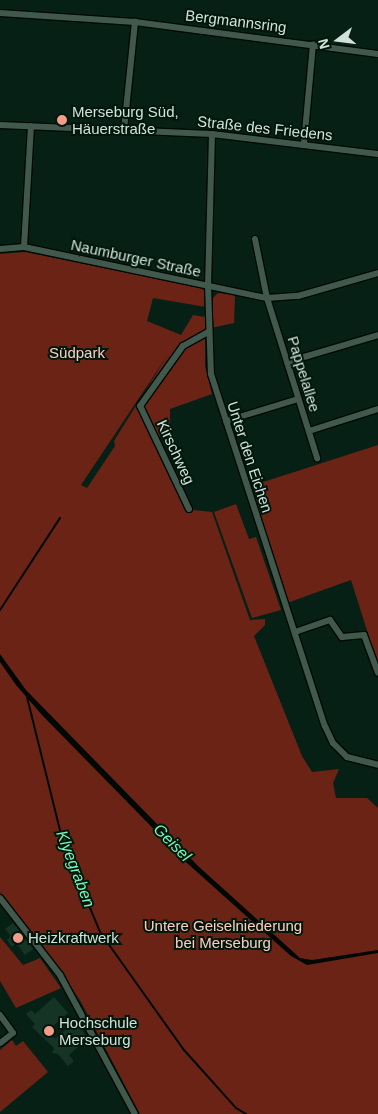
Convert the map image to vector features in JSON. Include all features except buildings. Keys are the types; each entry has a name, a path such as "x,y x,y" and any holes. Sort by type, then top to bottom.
{"street":[{"name":"Bergmannsring","path":"0,13 134,22 378,54"},
{"path":"124,130 134,22"},
{"path":"304,143 313,44"},
{"name":"Straße des Friedens","path":"0,125 212,134 304,143 378,154"},
{"path":"24,247 31,126"},
{"name":"Unter den Eichen","path":"212,134 208,285 208,332 211,374 333,743 347,757 378,765"},
{"path":"254,239 267,298"},
{"name":"Naumburger Straße","path":"0,249 24,247 267,298 298,296 378,273"},
{"name":"Pappelallee","path":"267,298 317,458"},
{"name":"Kirschweg","path":"189,509 140,406 183,346 208,332"},
{"path":"288,362 378,335"},
{"path":"226,422 298,399"},
{"path":"309,431 378,409"},
{"path":"295,632 330,620 342,637 364,635 378,674"},
{"path":"0,898 60,975 135,1114"},
{"path":"0,1015 13,1033 0,1044"}],"green space":[{"name":"Untere Geiselniederung bei Merseburg","path":"25,252 199,287 206,292 206,307 153,298 147,321 181,335 193,315 205,317 205,366 212,394 170,409 170,423 157,440 175,476 184,509 212,512 250,620 265,619 265,625 254,636 302,756 312,772 339,769 333,783 336,798 367,798 378,808 378,1114 140,1114 81,1002 39,940 0,894 0,254","holes":["169,353 114,441 115,446 87,488 81,485"]},
{"path":"218,293 235,295 234,323 211,328 212,299"},
{"path":"378,445 378,665 351,580 287,603 251,486"},
{"path":"236,504 249,539 256,537 281,610 252,618 214,512"},
{"path":"0,937 23,965 40,958 61,988 16,1008 0,981"},
{"path":"12,1040 16,1046 23,1041 48,1072 0,1112 0,1050"}],"water":[{"name":"Geisel","path":"0,654 26,690 198,866 300,958 312,960 378,950 378,953 307,965 291,956 187,863 42,715 16,685 0,662"}],"waterway":[{"path":"0,610 60,518"},
{"name":"Klyegraben","path":"27,697 63,843 100,932 184,1050 236,1108 246,1114"}],"place":[{"name":"Merseburg Süd, Häuerstraße","path":"62,120"},
{"name":"Heizkraftwerk","path":"18,938"},
{"name":"Hochschule Merseburg","path":"49,1031"}],"park label":[{"name":"Südpark","path":"77,353"}]}
